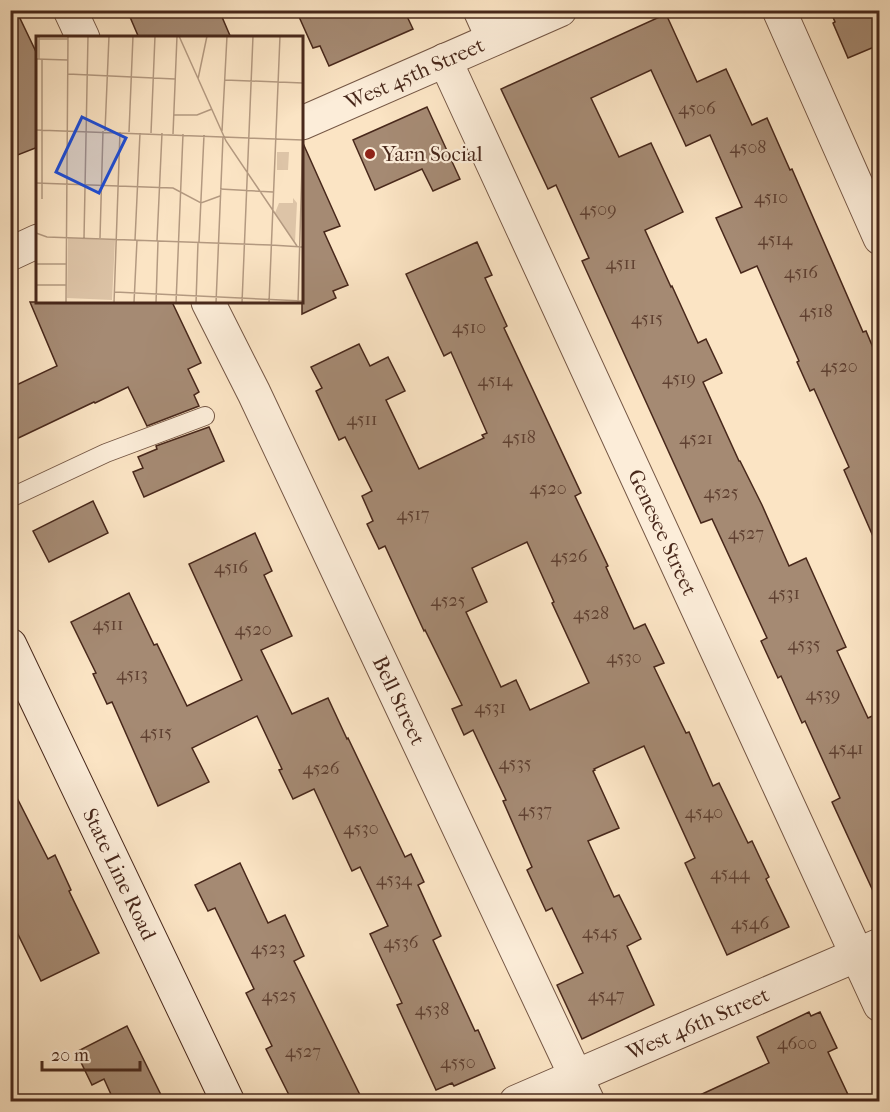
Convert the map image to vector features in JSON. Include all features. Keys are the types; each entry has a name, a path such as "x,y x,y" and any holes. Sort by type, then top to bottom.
{"street":[{"path":"70,10 82,36"},
{"name":"West 45th Street","path":"303,123 445,60 487,25 560,10"},
{"path":"779,10 879,238"},
{"name":"Genesee Street","path":"445,60 868,950 879,1005"},
{"path":"10,254 36,242"},
{"name":"Bell Street","path":"209,303 254,393 582,1089"},
{"name":"State Line Road","path":"10,645 228,1101"},
{"name":"West 46th Street","path":"516,1101 582,1089 868,950"}],"lane":[{"path":"10,498 106,453 205,416"}],"building":[{"path":"10,10 16,10 36,52 36,148 10,158"},
{"path":"127,10 219,10 230,36 138,36"},
{"path":"296,10 404,10 413,29 329,66 320,46 313,48"},
{"path":"830,10 879,10 879,45 848,58"},
{"path":"666,14 697,82 726,69 752,125 767,118 790,170 792,169 863,332 866,331 879,362 879,550 844,470 849,467 814,389 810,391 757,266 741,273 716,218 742,207 710,135 686,146 651,70 591,98 619,157 651,143 683,212 645,230 698,343 706,339 722,373 703,382 789,566 806,558 846,647 837,651 868,718 879,713 879,904 832,802 840,798 805,721 802,723 781,676 778,678 761,641 767,638 712,519 701,523 582,261 589,258 556,185 548,189 501,89"},
{"path":"427,107 460,179 433,191 422,169 375,190 353,140"},
{"path":"303,143 340,226 324,232 348,285 333,291 336,298 302,314"},
{"path":"477,242 492,275 485,278 507,326 504,328 581,493 575,496 634,629 645,624 664,663 654,667 686,733 689,732 713,786 719,783 748,843 752,841 769,877 766,879 789,927 727,955 685,863 695,858 644,746 594,769 619,828 588,841 614,897 619,895 641,939 627,946 654,1005 582,1039 557,985 583,973 552,908 546,911 527,870 532,867 503,801 506,800 473,730 464,735 452,709 462,705 424,631 385,546 379,549 367,524 373,521 362,496 372,491 345,437 339,440 316,391 322,388 311,367 359,344 370,366 388,357 405,391 386,400 419,469 484,438 482,435 487,433 451,352 444,356 406,274","holes":["527,542 554,602 552,603 589,683 530,710 516,680 501,687 466,612 487,602 472,568"]},
{"path":"30,302 172,303 201,363 188,369 199,392 194,395 199,406 147,426 128,387 10,442 10,388 57,366"},
{"path":"209,427 224,461 144,497 133,472 143,468 138,457 157,449 156,446"},
{"path":"93,501 108,533 49,562 33,531"},
{"path":"255,533 272,571 264,575 292,636 261,650 292,714 328,698 405,857 411,854 424,882 418,885 441,936 433,940 475,1031 478,1030 495,1068 454,1086 452,1083 436,1090 397,1005 402,1003 370,934 388,926 360,867 352,871 314,789 293,799 279,770 282,769 257,716 192,748 209,782 158,806 112,702 107,704 93,674 96,673 71,622 129,593 187,706 242,680 189,564"},
{"path":"10,784 48,859 55,855 71,890 69,891 99,953 41,981 10,918"},
{"path":"240,863 268,923 285,915 304,956 294,961 363,1101 292,1101 266,1049 272,1046 246,993 254,989 215,908 208,911 195,885"},
{"path":"809,1012 811,1016 820,1012 837,1048 828,1052 851,1101 687,1101 769,1063 757,1037"},
{"path":"127,1026 164,1101 114,1101 104,1079 92,1085 76,1052"}],"place":[{"name":"Yarn Social","path":"370,154"}]}
